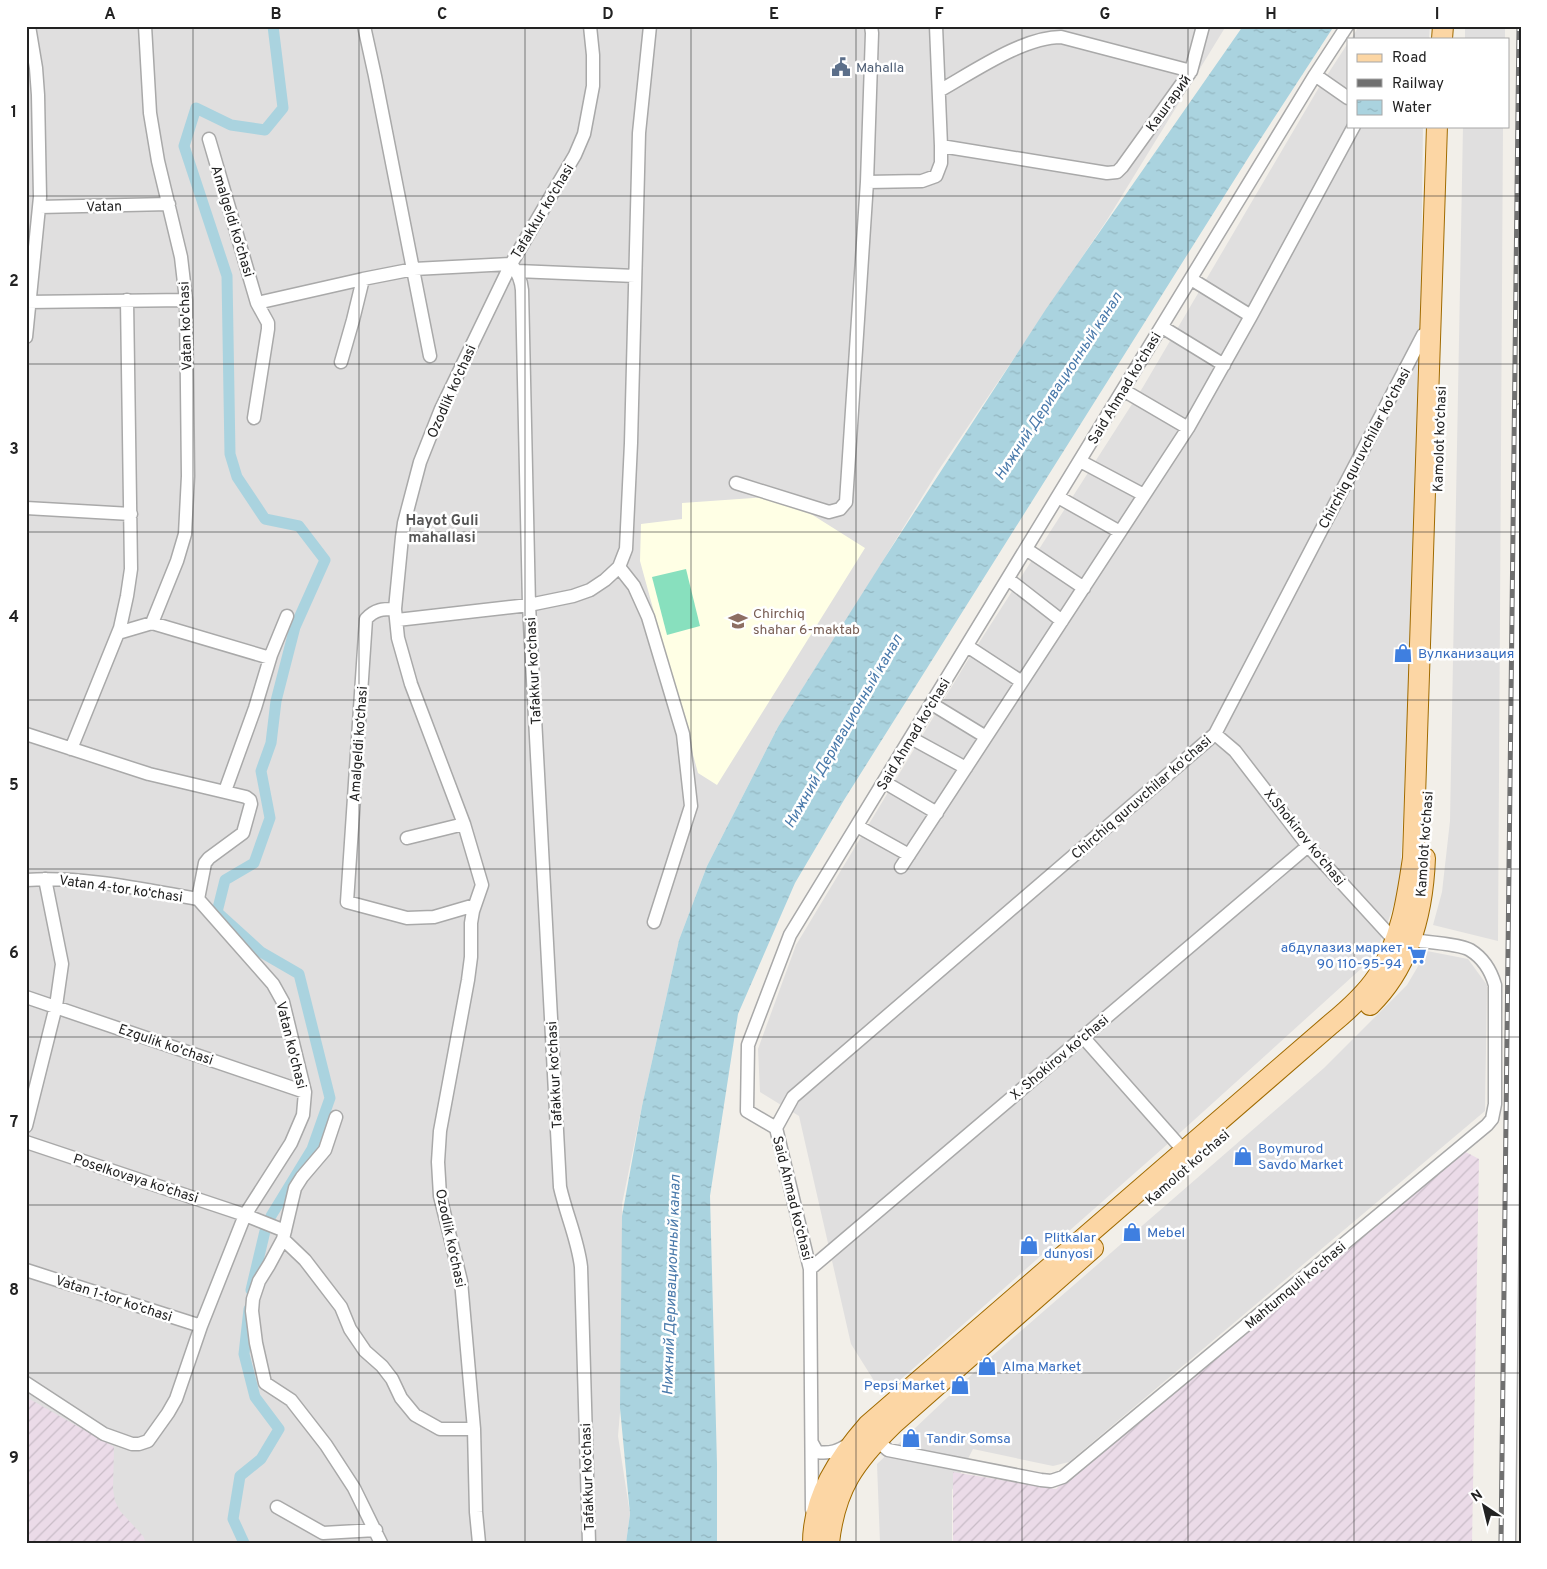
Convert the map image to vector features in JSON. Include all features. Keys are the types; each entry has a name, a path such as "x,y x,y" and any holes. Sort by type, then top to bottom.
{"main road":[{"path":"818,1541 818,1510 826,1485 854,1442 868,1425 1098,1235 1184,1151 1351,1007 1377,977 1403,941 1414,839 1437,128"},
{"name":"Kamolot ko‘chasi","path":"818,1541 832,1522 842,1489 853,1469 876,1440 1098,1235 1356,1019 1389,984 1406,955 1403,941 1424,876 1449,128"}],"street":[{"path":"26,337 39,207 38,95 36,68 29,26"},
{"name":"Vatan ko'chasi","path":"145,26 150,114 158,161 181,257 186,300 188,476 185,534 177,562 152,623"},
{"path":"364,26 430,356"},
{"name":"Tafakkur ko‘chasi","path":"589,1543 581,1267 580,1254 560,1187 529,605 522,281 514,267 575,155 584,134 593,86 593,55 590,26"},
{"path":"650,26 639,133 631,443 626,549 619,567 634,586 648,617 683,734 691,806 654,922"},
{"path":"736,483 829,512 840,509 846,502 867,182 871,26"},
{"path":"867,182 922,181 936,176 941,163 936,26"},
{"name":"Кашгарий","path":"941,146 1107,174 1117,172 1191,71 1203,26"},
{"name":"Said Ahmad ko‘chasi","path":"818,1541 812,1443 810,1269 776,1128 747,1111 748,1045 790,935 1315,75 1347,26"},
{"path":"939,91 1021,46 1047,37 1062,37 1191,71"},
{"path":"1315,75 1347,97"},
{"path":"902,867 1188,428 1353,128"},
{"name":"Amalgeldi ko‘chasi","path":"209,139 257,303 266,319 268,329 254,418"},
{"name":"Vatan","path":"39,207 169,204"},
{"path":"257,303 363,278 414,269 514,267 635,276"},
{"name":"Ozodlik ko‘chasi","path":"479,1543 476,1512 474,1429 461,1281 440,1196 438,1162 440,1131 468,980 471,957 471,924 482,885 464,824 411,684 398,638 396,615 404,523 420,462 441,409 514,267"},
{"path":"341,362 363,278"},
{"path":"1191,279 1251,316"},
{"path":"71,749 118,633 127,596 130,569 131,514 127,300"},
{"path":"28,302 186,300"},
{"path":"1162,327 1224,365"},
{"name":"Chirchiq quruvchilar ko'chasi","path":"776,1128 793,1097 1215,734 1423,335 1430,332"},
{"path":"1123,390 1188,428"},
{"path":"1509,1543 1521,410"},
{"path":"1080,460 1144,495"},
{"path":"1058,498 1120,532"},
{"path":"26,508 131,514"},
{"path":"1026,549 1084,588"},
{"name":"Tafakkur ko‘chasi","path":"529,605 573,596 590,590 619,567"},
{"path":"1008,579 1062,621"},
{"path":"396,615 529,605"},
{"name":"Amalgeldi ko‘chasi","path":"396,615 380,609 366,619 347,902 407,918 434,917 475,905"},
{"path":"225,791 255,708 270,658 287,616"},
{"path":"118,633 152,623 270,658"},
{"path":"967,646 1022,682"},
{"path":"932,704 986,737"},
{"path":"26,734 149,774 225,791 250,800 251,804 243,833 205,863 198,899"},
{"name":"X.Shokirov ko‘chasi","path":"1215,734 1235,751 1308,846 1403,941"},
{"path":"911,738 966,768"},
{"path":"884,782 937,813"},
{"path":"407,838 464,824"},
{"path":"857,826 909,855"},
{"name":"X. Shokirov ko‘chasi","path":"810,1269 1308,846"},
{"name":"Vatan 4-tor ko‘chasi","path":"26,1126 56,1006 62,964 45,879"},
{"name":"Vatan 4-tor ko‘chasi","path":"26,880 63,879 129,887 198,899"},
{"name":"Vatan ko'chasi","path":"26,1382 104,1434 132,1444 148,1441 176,1399 201,1326 245,1215 291,1144 303,1115 305,1092 283,1002 273,984 198,899"},
{"name":"Mahtumquli ko‘chasi","path":"876,1440 888,1450 1003,1473 1051,1481 1063,1477 1488,1125 1492,1119 1495,1104 1495,985 1492,975 1485,963 1469,949 1403,941"},
{"name":"Ezgulik ko'chasi","path":"26,997 305,1092"},
{"path":"1083,1037 1184,1151"},
{"path":"336,1117 325,1150 302,1177 296,1188 284,1235 259,1282 253,1299 252,1320 263,1377 270,1387 291,1400 312,1426 350,1481 381,1543"},
{"name":"Poselkovaya ko‘chasi","path":"26,1142 245,1215 284,1235"},
{"path":"284,1235 341,1307 350,1329 365,1351 382,1366 392,1379 401,1398 415,1415 440,1430 474,1429"},
{"name":"Vatan 1-tor ko‘chasi","path":"26,1270 201,1326"},
{"path":"812,1443 817,1452 826,1454 840,1450 854,1442"},
{"path":"277,1507 323,1534 376,1530"}],"shaded area":[{"path":"26,26 1226,26 1107,220 938,471 778,727 707,866 679,940 622,1204 625,1352 618,1436 630,1514 626,1543 26,1543"},
{"path":"1359,26 1430,26 1429,38 1352,38"},
{"path":"1465,26 1505,26 1505,38 1465,38"},
{"path":"1347,45 1347,128 1423,128 1420,365 1407,726 1400,885 1390,916 1374,957 1162,1149 883,1395 851,1344 799,1116 760,1092 758,1049 796,945 966,663 1143,387 1318,89"},
{"path":"1463,128 1503,128 1498,941 1433,925 1442,892 1450,821"},
{"name":"Chirchiq shahar 6-maktab","path":"784,497 865,548 717,785 698,773 640,561 641,524 682,519 682,503"},
{"path":"1427,951 1468,959 1487,985 1485,1111 1069,1462 1053,1466 973,1449 952,1490 952,1543 880,1543 877,1464 984,1363 1324,1068 1407,985"},
{"path":"1462,1150 1479,1159 1472,1543 953,1543 953,1472 1056,1489"},
{"path":"26,1397 114,1447 113,1489 115,1501 120,1511 143,1536 146,1543 26,1543"}],"green space":[{"path":"686,569 700,626 667,635 652,577"}],"water":[{"name":"Нижний Деривационный канал","path":"1243,26 1334,26 1250,155 844,800 795,883 738,1014 710,1196 717,1464 717,1543 626,1543 630,1514 620,1408 622,1216 642,1106 679,940 707,866 778,727 884,559 1046,309"}],"waterway":[{"path":"271,1216 312,1149 330,1098 299,974 261,952 217,912 225,880 254,863 270,818 261,771 271,743 276,701 295,627 325,560 299,526 265,519 237,477 230,454 227,276 184,146 196,108 231,125 265,130 283,108 273,26"},
{"path":"251,1290 265,1231"},
{"path":"244,1543 233,1519 240,1476 261,1459 279,1429 255,1397 244,1354 249,1309"}],"railway":[{"path":"1501,1543 1519,26"}],"place":[{"name":"Mahalla","path":"841,67"},
{"name":"Chirchiq shahar 6-maktab","path":"738,621"},
{"name":"Вулканизация","path":"1403,653"},
{"name":"абдулазиз маркет 90 110-95-94","path":"1417,955"},
{"name":"Boymurod Savdo Market","path":"1243,1156"},
{"name":"Mebel","path":"1132,1232"},
{"name":"Plitkalar dunyosi","path":"1029,1245"},
{"name":"Alma Market","path":"987,1366"},
{"name":"Pepsi Market","path":"960,1385"},
{"name":"Tandir Somsa","path":"911,1438"}],"district":[{"name":"Hayot Guli mahallasi","path":"442,528"}]}
